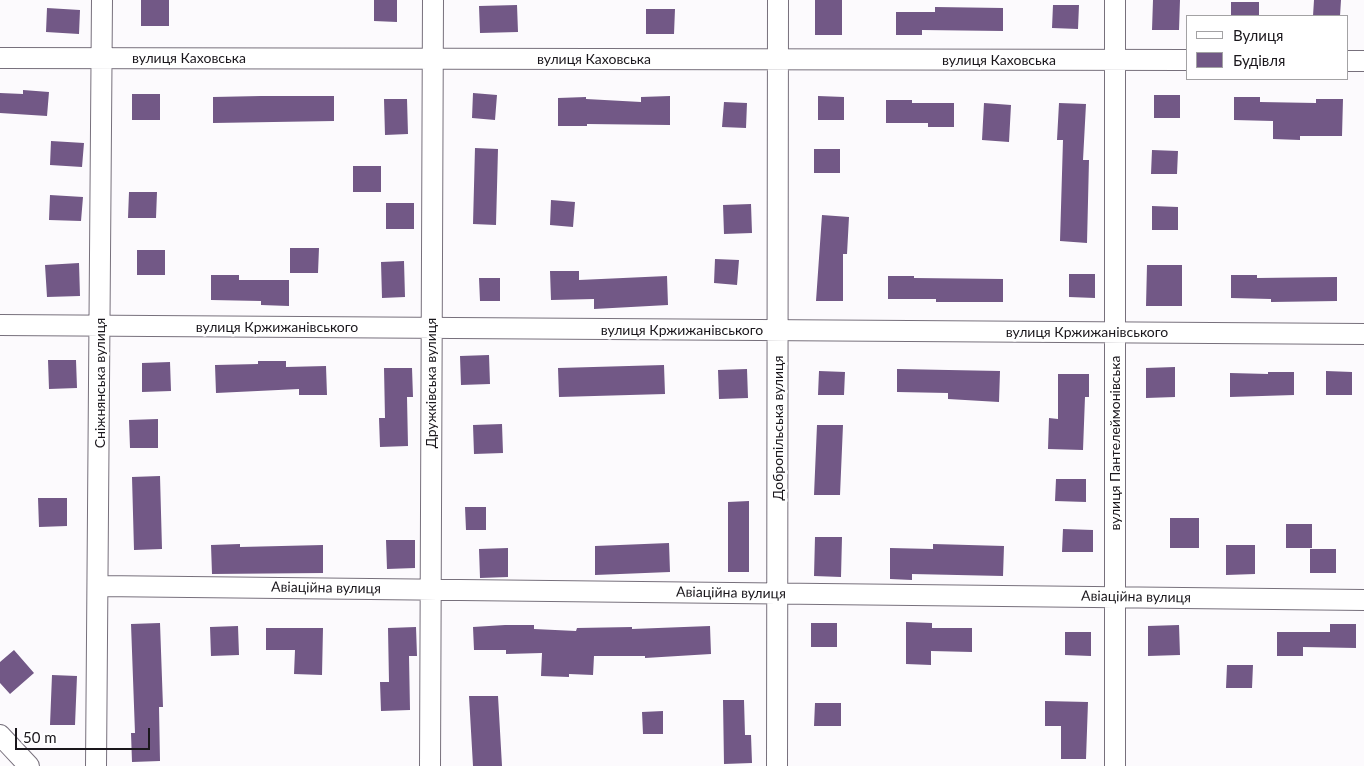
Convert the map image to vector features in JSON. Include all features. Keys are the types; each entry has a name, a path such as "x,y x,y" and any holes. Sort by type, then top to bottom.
{"street":[{"name":"Сніжнянська вулиця","path":"96,766 99,586 102,0"},
{"name":"Дружківська вулиця","path":"430,766 433,0"},
{"name":"Добропільська вулиця","path":"777,766 778,0"},
{"name":"вулиця Пантелеймонівська","path":"1115,0 1115,766"},
{"name":"вулиця Каховська","path":"0,58 1186,60"},
{"path":"1349,61 1364,61"},
{"name":"вулиця Кржижанівського","path":"0,325 1364,334"},
{"name":"Авіаційна вулиця","path":"99,586 1364,600"},
{"path":"0,735 29,766"}],"building":[{"path":"141,0 169,0 169,26 141,26"},
{"path":"374,0 397,0 397,22 374,21"},
{"path":"815,0 842,0 842,35 815,35"},
{"path":"1153,0 1180,0 1179,30 1152,30"},
{"path":"1314,0 1341,0 1340,15 1313,15"},
{"path":"1231,2 1259,2 1259,15 1231,15"},
{"path":"517,5 518,32 480,33 479,6"},
{"path":"1053,5 1079,5 1078,29 1052,28"},
{"path":"935,7 1003,8 1003,31 922,30 922,35 896,35 896,12 935,12"},
{"path":"47,8 80,10 79,34 46,32"},
{"path":"646,9 675,9 674,34 646,34"},
{"path":"23,90 49,92 47,116 0,113 0,93 23,94"},
{"path":"473,93 497,95 495,120 472,118"},
{"path":"132,94 160,94 160,120 132,120"},
{"path":"1154,95 1180,95 1180,118 1154,118"},
{"path":"334,96 334,121 213,123 213,97"},
{"path":"670,96 670,125 587,124 587,126 558,126 558,98 586,97 586,99 641,102 641,97"},
{"path":"818,96 844,97 844,120 818,120"},
{"path":"1234,97 1260,97 1260,102 1316,103 1316,99 1343,99 1342,136 1300,136 1300,140 1273,139 1273,121 1234,120"},
{"path":"384,99 407,99 408,134 385,135"},
{"path":"886,100 912,100 912,103 954,103 954,127 928,127 928,123 886,123"},
{"path":"724,102 747,103 746,128 722,127"},
{"path":"984,103 1011,105 1009,142 982,140"},
{"path":"1059,103 1086,104 1083,160 1089,160 1087,243 1060,241 1063,140 1057,140"},
{"path":"51,141 84,143 82,167 50,165"},
{"path":"475,148 498,149 496,225 473,224"},
{"path":"814,149 840,149 840,173 814,173"},
{"path":"1152,150 1178,151 1177,174 1151,174"},
{"path":"353,166 381,166 381,192 353,192"},
{"path":"129,192 157,192 156,218 128,218"},
{"path":"50,195 83,197 81,221 49,220"},
{"path":"551,200 575,202 573,227 550,225"},
{"path":"386,203 414,203 414,229 386,229"},
{"path":"751,204 752,233 724,234 723,205"},
{"path":"1152,206 1178,207 1178,230 1152,230"},
{"path":"822,215 849,217 847,254 843,254 843,301 816,301"},
{"path":"290,248 319,248 318,273 290,273"},
{"path":"137,250 165,250 165,275 137,275"},
{"path":"715,259 739,260 737,285 714,283"},
{"path":"404,261 405,297 382,298 381,262"},
{"path":"79,263 80,296 47,297 45,265"},
{"path":"1147,265 1182,265 1182,306 1146,306"},
{"path":"550,271 579,271 579,280 667,276 668,305 594,309 594,299 551,300"},
{"path":"1069,274 1095,274 1095,298 1069,297"},
{"path":"211,275 239,275 239,280 289,280 289,306 261,305 261,301 211,300"},
{"path":"1231,275 1257,275 1257,278 1337,277 1337,301 1271,302 1271,299 1231,298"},
{"path":"888,276 1003,279 1003,302 936,302 936,299 888,299"},
{"path":"479,278 500,278 500,301 480,301"},
{"path":"489,355 490,384 461,385 460,356"},
{"path":"48,360 76,360 77,388 49,389"},
{"path":"258,361 286,361 286,367 326,366 327,395 299,395 299,389 216,393 215,365 258,364"},
{"path":"170,362 171,391 142,392 142,363"},
{"path":"664,365 665,394 559,397 558,368"},
{"path":"1175,367 1175,397 1146,398 1146,368"},
{"path":"384,368 412,368 413,397 407,397 408,446 380,447 379,418 385,418"},
{"path":"747,369 748,398 719,399 718,370"},
{"path":"897,369 1000,371 999,402 948,399 948,393 897,392"},
{"path":"819,371 845,372 844,395 818,395"},
{"path":"1326,371 1352,372 1352,395 1326,395"},
{"path":"1268,372 1294,372 1294,395 1230,397 1230,373 1268,374"},
{"path":"1058,374 1089,374 1089,397 1085,397 1083,450 1048,449 1049,418 1058,419"},
{"path":"158,419 158,448 130,448 129,420"},
{"path":"502,424 503,453 474,454 473,425"},
{"path":"817,425 843,425 840,495 814,495"},
{"path":"160,476 162,549 134,550 132,477"},
{"path":"1056,479 1086,479 1086,502 1055,501"},
{"path":"38,498 67,498 67,526 39,527"},
{"path":"749,501 749,572 728,572 728,502"},
{"path":"465,507 486,507 486,530 466,530"},
{"path":"1170,518 1199,518 1199,548 1170,548"},
{"path":"1286,524 1312,524 1312,548 1286,548"},
{"path":"1063,529 1093,530 1093,552 1062,552"},
{"path":"815,537 842,537 841,577 814,576"},
{"path":"386,540 415,540 415,568 387,569"},
{"path":"669,543 670,572 595,575 595,546"},
{"path":"240,544 240,547 323,545 323,573 212,574 211,545"},
{"path":"933,544 1004,546 1003,576 912,574 912,580 890,579 890,548 933,549"},
{"path":"1226,545 1255,545 1255,574 1226,575"},
{"path":"508,548 508,577 480,578 479,549"},
{"path":"1310,549 1336,549 1336,573 1310,573"},
{"path":"906,622 932,623 932,628 972,628 972,652 931,651 931,665 906,664"},
{"path":"160,623 163,707 159,707 160,761 132,762 131,733 135,733 131,624"},
{"path":"811,623 837,623 837,647 811,647"},
{"path":"1330,624 1356,624 1356,648 1303,647 1303,656 1277,656 1277,632 1330,632"},
{"path":"534,625 534,629 576,631 577,628 632,627 632,629 710,626 711,654 645,658 645,656 594,656 593,675 569,674 569,677 541,676 542,653 506,654 506,650 474,650 473,627"},
{"path":"1179,625 1180,655 1148,656 1148,626"},
{"path":"238,626 239,655 211,656 210,627"},
{"path":"416,627 417,656 409,656 410,710 381,711 380,682 389,682 388,628"},
{"path":"266,628 323,628 322,675 294,674 295,650 266,650"},
{"path":"1065,632 1091,632 1091,656 1065,655"},
{"path":"14,650 34,673 10,694 0,683 0,662"},
{"path":"1227,665 1253,665 1252,688 1226,688"},
{"path":"52,675 77,676 75,725 50,725"},
{"path":"469,696 498,696 502,766 473,766"},
{"path":"723,700 744,700 745,735 751,735 752,763 724,764"},
{"path":"1045,701 1088,702 1086,759 1061,759 1061,726 1045,726"},
{"path":"815,703 841,703 841,726 814,726"},
{"path":"663,711 663,734 643,734 642,712"}]}
